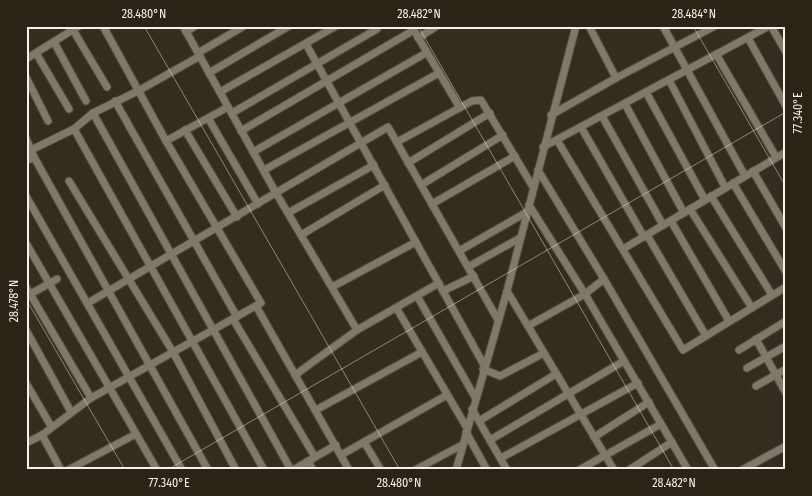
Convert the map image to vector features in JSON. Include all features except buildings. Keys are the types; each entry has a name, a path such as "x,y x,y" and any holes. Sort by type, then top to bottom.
{"street":[{"path":"26,434 28,442 42,435 51,426 92,398 261,304 166,141 103,26"},
{"path":"195,26 185,29 276,193 357,330"},
{"path":"26,161 32,154 74,129 93,113 138,91 244,26"},
{"path":"209,73 289,26"},
{"path":"220,92 336,26"},
{"path":"418,38 437,26"},
{"path":"456,470 507,291 551,116 576,26"},
{"path":"589,26 616,78"},
{"path":"663,26 745,176"},
{"path":"551,116 616,78 715,26"},
{"path":"543,147 770,26 786,52"},
{"path":"26,59 76,28 107,87"},
{"path":"241,130 328,82 413,28 460,108"},
{"path":"166,141 208,118 230,110 377,29"},
{"path":"748,38 786,106"},
{"path":"54,42 86,101"},
{"path":"306,44 439,282 484,367 500,376 544,353"},
{"path":"253,152 426,52"},
{"path":"36,53 69,109"},
{"path":"716,54 776,158"},
{"path":"264,170 439,72"},
{"path":"26,77 48,121"},
{"path":"669,80 725,187"},
{"path":"646,92 708,198 772,296"},
{"path":"397,142 477,99 485,105 533,187"},
{"path":"115,101 194,240 311,459 313,470"},
{"path":"625,104 687,210 752,308"},
{"path":"93,113 292,470 336,445"},
{"path":"408,163 490,113"},
{"path":"602,116 663,225"},
{"path":"208,118 258,204"},
{"path":"88,303 388,127 498,320"},
{"path":"581,127 706,336"},
{"path":"74,129 149,267 193,341 264,470"},
{"path":"185,130 237,217"},
{"path":"421,184 503,135"},
{"path":"26,138 32,154 208,470"},
{"path":"558,140 683,350 786,287"},
{"path":"623,250 786,152"},
{"path":"432,204 515,156"},
{"path":"288,213 374,165"},
{"path":"538,170 715,470"},
{"path":"752,171 786,228"},
{"path":"70,180 173,352 236,470"},
{"path":"733,183 786,272"},
{"path":"301,235 385,185"},
{"path":"26,196 182,470"},
{"path":"459,251 528,208"},
{"path":"528,208 585,294 688,470"},
{"path":"670,221 729,321"},
{"path":"468,267 520,238"},
{"path":"332,288 416,242"},
{"path":"26,243 158,470"},
{"path":"443,291 474,276"},
{"path":"28,295 56,279"},
{"path":"528,326 585,294 604,279"},
{"path":"295,375 357,330 397,309 439,282"},
{"path":"26,287 28,295 92,398"},
{"path":"507,291 614,470"},
{"path":"417,296 476,397"},
{"path":"256,306 349,470"},
{"path":"397,309 447,394 487,470"},
{"path":"739,350 786,320"},
{"path":"26,330 71,412"},
{"path":"756,339 786,393"},
{"path":"747,368 786,346"},
{"path":"316,410 422,352"},
{"path":"490,440 624,361"},
{"path":"756,386 786,370"},
{"path":"479,421 556,374"},
{"path":"26,383 51,426"},
{"path":"500,458 582,416 638,383"},
{"path":"341,455 447,394"},
{"path":"594,437 648,402"},
{"path":"472,409 507,470"},
{"path":"579,470 661,424"},
{"path":"68,470 136,434"},
{"path":"42,435 62,470"},
{"path":"364,442 381,470"},
{"path":"629,470 672,442"},
{"path":"415,470 462,445"},
{"path":"742,470 786,446"}]}
